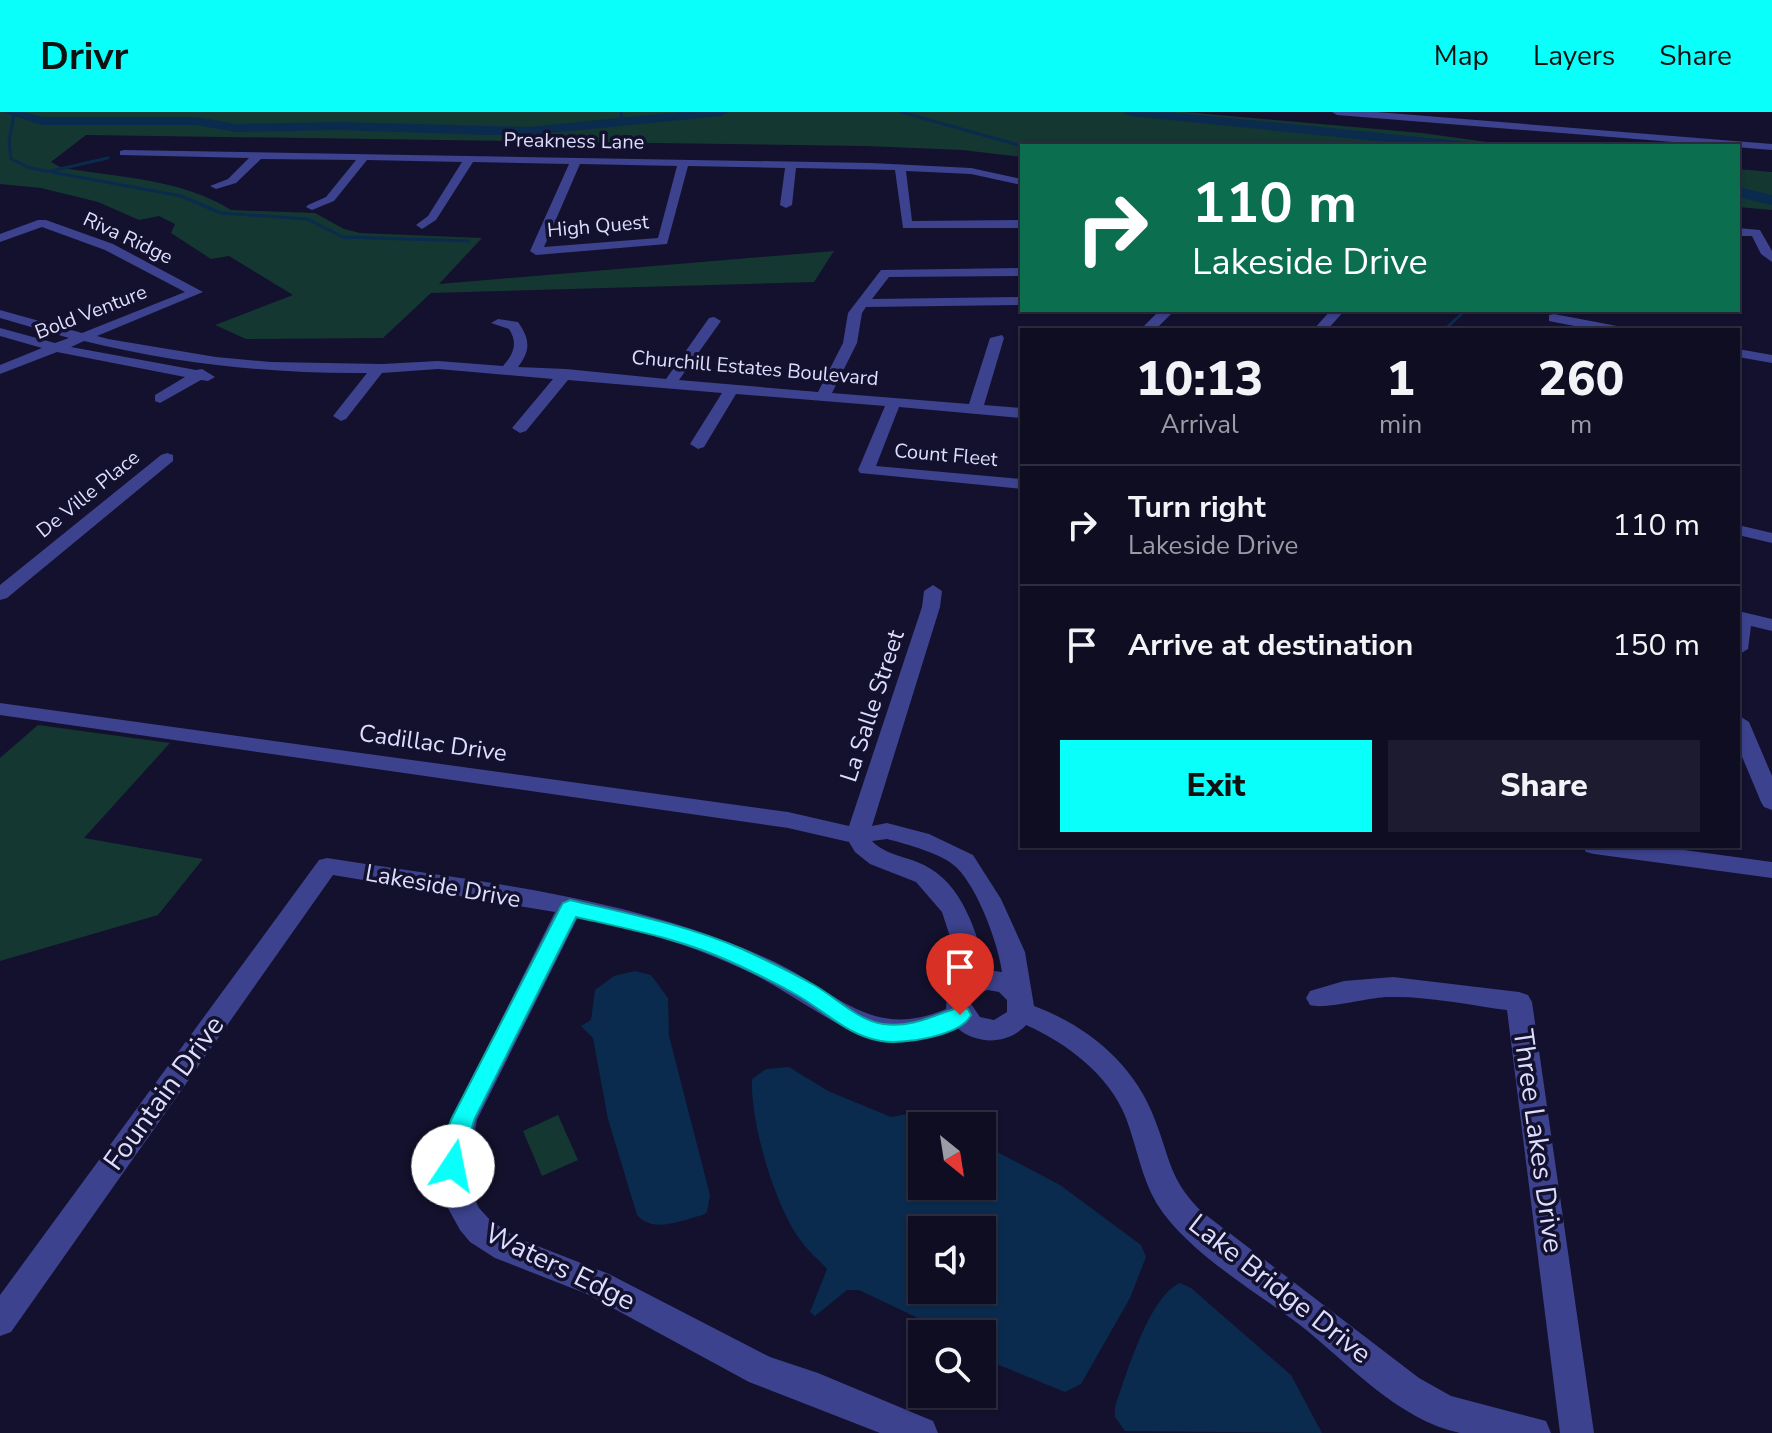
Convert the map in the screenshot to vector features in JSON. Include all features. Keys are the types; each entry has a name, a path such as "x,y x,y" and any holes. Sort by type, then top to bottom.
{"street":[{"path":"1337,112 1649,135 1714,144"},
{"path":"1740,146 1772,147"},
{"path":"1740,147 1772,154"},
{"name":"Preakness Lane","path":"124,153 261,153 900,167 971,171 1020,182"},
{"path":"216,186 232,181 261,153"},
{"path":"312,207 330,199 366,155"},
{"path":"422,225 432,218 471,157"},
{"name":"High Quest","path":"577,159 536,251 663,241 684,161"},
{"path":"786,205 791,164"},
{"path":"900,167 907,225 1020,224"},
{"name":"Riva Ridge","path":"0,238 42,223 109,247 196,292"},
{"path":"1740,232 1756,233 1772,258"},
{"path":"823,396 850,343 855,313 885,273 1020,272"},
{"name":"Bold Venture","path":"0,370 196,292"},
{"path":"862,303 1020,301"},
{"path":"1149,328 1166,312"},
{"path":"1322,328 1336,312"},
{"name":"Churchill Estates Boulevard","path":"0,314 82,337 215,363 373,376 435,377 484,369 566,373 1020,413"},
{"path":"1552,319 1605,328"},
{"path":"671,382 714,321"},
{"path":"498,323 513,325 522,339 521,353 507,370"},
{"path":"0,332 55,347 226,379"},
{"path":"975,409 997,338"},
{"path":"1740,353 1772,359"},
{"path":"160,398 215,363"},
{"path":"520,428 566,373"},
{"path":"341,416 373,376"},
{"name":"Churchill Estates Boulevard","path":"267,382 373,376"},
{"path":"698,444 732,388"},
{"name":"Count Fleet","path":"894,402 866,470 1020,484"},
{"name":"De Ville Place","path":"0,594 167,458"},
{"path":"1740,530 1772,538"},
{"name":"La Salle Street","path":"857,836 931,607 933,591"},
{"path":"1740,617 1772,625"},
{"name":"Cadillac Drive","path":"0,709 788,820 857,836"},
{"path":"1740,727 1772,802"},
{"path":"977,981 960,920 947,897 915,871 871,857 857,836 887,831 937,847 965,861 1012,952 1019,1001 1013,1023 994,1030 974,1027 960,1015 957,998 968,985 977,981 998,981 1019,1001"},
{"path":"915,871 937,847"},
{"path":"1609,848 1772,870"},
{"name":"Lakeside Drive","path":"327,866 570,908 685,935 736,955 808,991 854,1023 880,1032 903,1034 931,1029 960,1015"},
{"name":"Fountain Drive","path":"0,1321 327,866"},
{"name":"Waters Edge","path":"570,908 463,1120 453,1150 452,1182 466,1214 481,1233 543,1264 595,1283 641,1305 714,1347 800,1386 921,1433"},
{"path":"960,920 995,914"},
{"name":"Three Lakes Drive","path":"1319,998 1352,988 1391,986 1519,1002 1577,1433"},
{"name":"Lake Bridge Drive","path":"1019,1001 1112,1073 1140,1115 1150,1155 1174,1204 1205,1233 1392,1377 1441,1408 1534,1433"}],"green space":[{"path":"0,112 1185,112 1422,133 1502,144 1020,144 1020,157 962,150 865,146 86,135 51,162 62,168 171,185 231,210 315,213 344,229 360,233 482,238 439,284 834,251 814,282 431,293 383,338 246,339 215,325 293,295 229,256 211,259 171,233 175,224 159,216 139,220 98,202 41,188 0,184"},
{"path":"1740,169 1772,172 1772,210 1740,207"},
{"path":"38,725 170,743 84,838 203,859 158,915 0,961 0,758"},
{"path":"558,1115 578,1160 542,1176 523,1131"}],"water":[{"path":"635,971 651,975 668,998 669,1036 710,1195 707,1212 703,1215 668,1224 651,1224 637,1215 608,1119 593,1038 581,1026 591,1020 595,990 614,976"},
{"path":"789,1067 828,1091 891,1117 908,1114 908,1200 996,1200 996,1151 1060,1185 1141,1245 1146,1257 1130,1298 1081,1384 1065,1392 996,1364 996,1320 921,1320 859,1290 847,1290 815,1316 810,1312 827,1269 804,1245 782,1207 760,1140 752,1079 766,1069"},
{"path":"1180,1283 1191,1288 1291,1375 1322,1433 1125,1431 1115,1417 1115,1407 1132,1358 1158,1304"}],"waterway":[{"path":"10,112 41,121 196,121 236,128 338,126 489,131 529,131 721,112"},
{"path":"621,112 622,120"},
{"path":"901,112 1020,145"},
{"path":"1130,112 1449,144"},
{"path":"14,114 9,142 11,159 30,168 181,196 221,213 307,219 343,237 469,241"},
{"path":"51,171 108,158"},
{"path":"1740,192 1772,200"},
{"path":"1446,328 1464,312"}],"route":[{"path":"453,1166 453,1150 463,1120 570,908 685,935 736,955 808,991 854,1023 880,1032 903,1034 931,1029 960,1015"}]}
